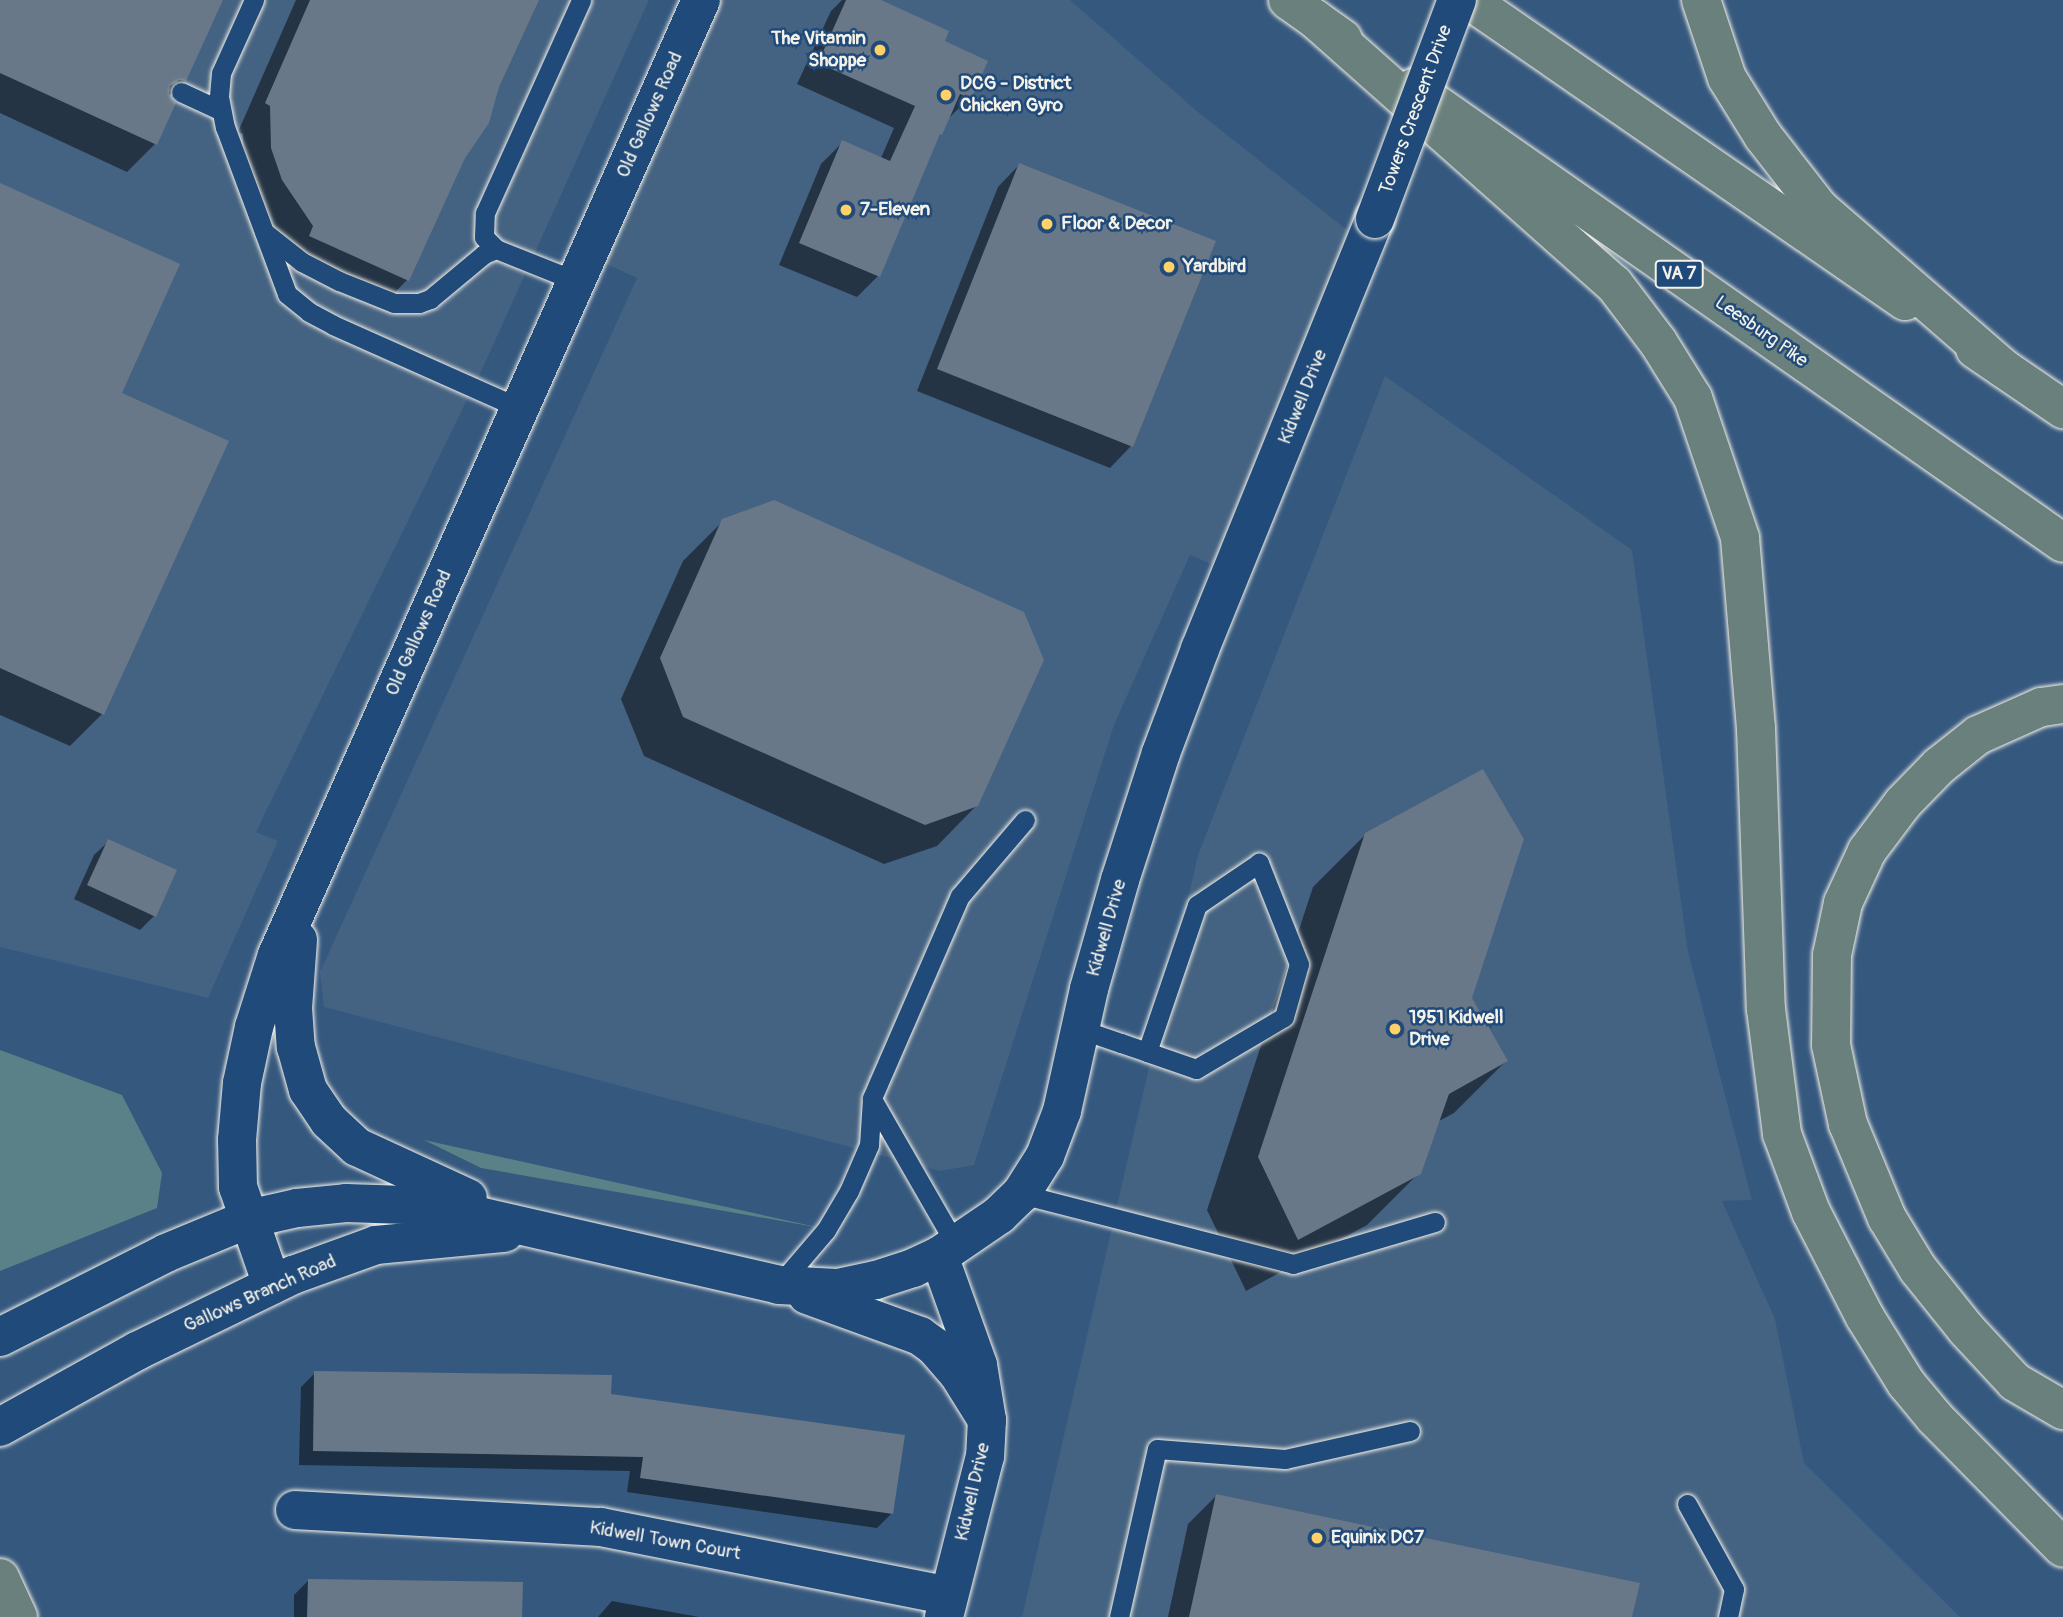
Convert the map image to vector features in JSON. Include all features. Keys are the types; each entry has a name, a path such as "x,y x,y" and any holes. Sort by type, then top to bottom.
{"main road":[{"path":"1469,0 2063,409"},
{"path":"1701,0 1727,78 1763,136 1819,208 2003,368"},
{"path":"1301,10 1614,284 1658,342 1693,398 1740,538 1756,728 1766,1009 1782,1134 1811,1212 1864,1317 1906,1383 1935,1418 2063,1548"},
{"name":"Leesburg Pike","path":"1301,10 2063,543"},
{"path":"2063,704 2041,707 1978,735 1939,766 1903,803 1867,851 1843,903 1832,955 1831,1045 1848,1124 1887,1218 1912,1259 1966,1329 2015,1382 2063,1410"},
{"path":"0,1578 18,1617"}],"street":[{"name":"Old Gallows Road","path":"272,1285 238,1187 237,1140 242,1083 254,1027 278,955 701,0"},
{"name":"Towers Crescent Drive","path":"1375,219 1401,156 1457,0"},
{"name":"Kidwell Drive","path":"946,1606 985,1456 987,1420 978,1364 947,1250 999,1215 1021,1194 1045,1156 1058,1122 1080,1029 1121,880 1161,753 1200,649 1375,219"},
{"path":"303,896 295,970 296,1046 308,1090 329,1121 357,1147 398,1168 541,1229"},
{"name":"Gallows Branch Road","path":"0,1337 166,1253 248,1219 297,1208 346,1203 435,1206 779,1285 838,1288 876,1280 947,1250"},
{"name":"Gallows Branch Road","path":"0,1427 137,1351 272,1285 376,1245 541,1229"},
{"path":"779,1285 901,1326 919,1336 935,1348 959,1375 987,1420"},
{"name":"Kidwell Town Court","path":"295,1510 601,1527 946,1606"}],"lane":[{"path":"254,0 221,73 220,110 284,288 301,306 333,325 519,408"},
{"path":"576,281 496,249 484,237 485,213 581,0"},
{"path":"181,92 220,110"},
{"path":"264,231 302,261 339,281 382,300 406,305 430,299 484,254 496,249"},
{"path":"779,1285 827,1230 849,1191 869,1145 872,1098 960,896 1025,820"},
{"path":"1080,1029 1196,1069 1284,1017 1299,964 1259,863 1197,905 1147,1052"},
{"path":"872,1098 947,1250"},
{"path":"1021,1194 1293,1264 1435,1222"},
{"path":"1119,1617 1157,1449 1285,1459 1410,1431"},
{"path":"1687,1504 1734,1590 1728,1617"}],"shaded area":[{"path":"0,0 649,0 485,363 256,832 278,841 208,998 0,947"},
{"path":"701,0 1070,0 1198,112 1356,237 1223,569 1190,555 1114,725 974,1165 940,1171 324,1007 320,972 637,278 587,255"},
{"path":"1385,376 1632,550 1688,951 1752,1200 1722,1201 1775,1319 1804,1463 1960,1617 1022,1617 1198,855"}],"green space":[{"path":"0,1050 122,1095 162,1173 157,1208 0,1271"},
{"path":"424,1140 821,1228 481,1168"}],"building":[{"path":"0,0 223,0 186,81 179,80 170,86 169,94 176,103 157,145 0,73"},
{"path":"310,0 539,0 499,87 489,123 465,158 409,281 309,236 313,226 282,180 271,148 270,106 265,103"},
{"path":"846,0 881,0 949,31 945,41 988,61 971,99 960,94 942,135 940,134 880,277 799,243 842,140 890,161 915,106 818,63"},
{"path":"1019,163 1216,241 1133,447 937,369"},
{"path":"0,183 180,264 122,393 229,441 104,715 0,668"},
{"path":"774,500 1024,612 1044,660 978,806 925,825 683,717 660,658 722,519"},
{"name":"1951 Kidwell Drive","path":"1483,769 1524,839 1472,998 1508,1061 1449,1094 1421,1174 1298,1240 1258,1157 1365,833"},
{"path":"108,839 177,870 156,917 87,885"},
{"path":"314,1371 612,1375 611,1394 905,1435 893,1514 640,1478 643,1457 313,1451"},
{"name":"Equinix DC7","path":"1216,1494 1640,1583 1632,1617 1189,1617"},
{"path":"308,1579 523,1582 522,1617 307,1617"}],"place":[{"name":"The Vitamin Shoppe","path":"880,50"},
{"name":"DCG - District Chicken Gyro","path":"946,95"},
{"name":"7-Eleven","path":"846,210"},
{"name":"Floor & Decor","path":"1047,224"},
{"name":"Yardbird","path":"1169,267"},
{"name":"1951 Kidwell Drive","path":"1395,1029"},
{"name":"Equinix DC7","path":"1317,1538"}]}
